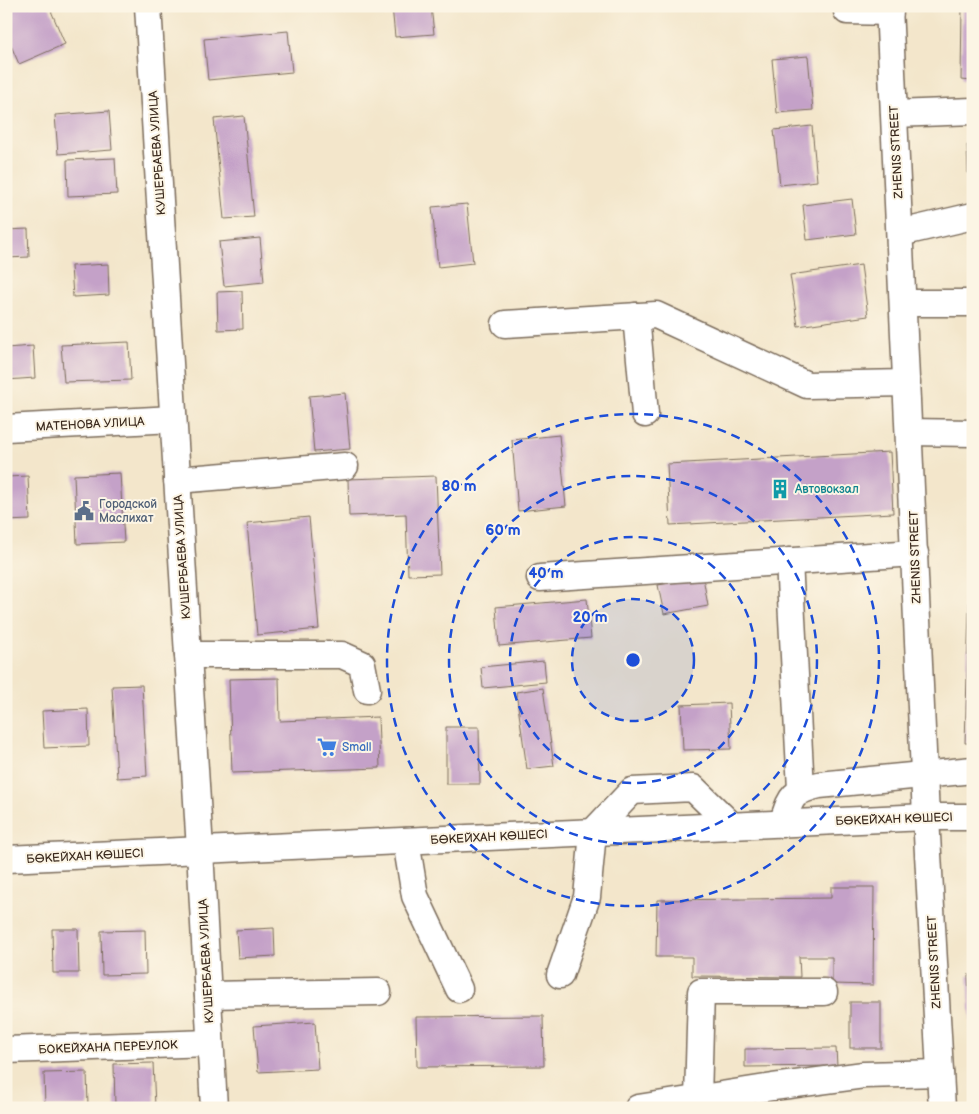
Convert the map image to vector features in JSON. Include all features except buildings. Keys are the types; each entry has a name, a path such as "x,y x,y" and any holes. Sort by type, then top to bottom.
{"street":[{"name":"КУШЕРБАЕВА УЛИЦА","path":"148,6 214,1108"},
{"path":"847,6 847,11 889,9"},
{"name":"ZHENIS STREET","path":"889,9 926,817 942,1108"},
{"path":"894,114 973,111"},
{"path":"900,233 973,216"},
{"path":"904,304 973,303"},
{"path":"505,324 656,315 808,385 907,382"},
{"path":"636,316 645,414"},
{"name":"МАТЕНОВА УЛИЦА","path":"6,428 173,419"},
{"path":"909,432 973,432"},
{"path":"177,480 346,466"},
{"path":"540,578 915,553"},
{"path":"789,561 801,789"},
{"path":"188,655 342,655 362,664 367,690"},
{"path":"782,824 790,801 801,789 819,785 924,773 973,770"},
{"path":"560,975 587,898 593,832 632,791 692,788 732,826"},
{"name":"БӨКЕЙХАН КӨШЕСІ","path":"6,859 926,817 973,817"},
{"path":"406,841 415,896 459,988"},
{"path":"208,994 378,992"},
{"path":"698,1099 701,992 824,992"},
{"name":"БОКЕЙХАНА ПЕРЕУЛОК","path":"6,1050 210,1043"},
{"path":"638,1108 773,1086 864,1074 940,1073"}],"place":[{"name":"Автовокзал","path":"780,489"},
{"name":"Городской Маслихат","path":"84,511"},
{"name":"Small","path":"327,747"}]}
